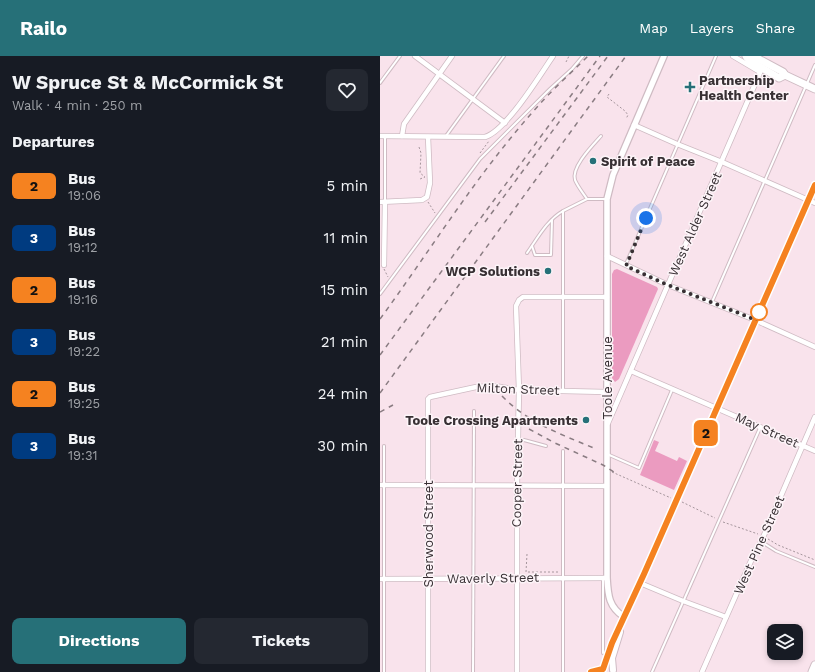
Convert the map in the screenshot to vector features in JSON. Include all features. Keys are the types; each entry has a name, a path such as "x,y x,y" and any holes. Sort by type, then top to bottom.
{"main road":[{"path":"747,56 750,62 783,72 785,75 815,89"},
{"path":"602,670 612,643 640,583 815,185"},
{"path":"613,671 612,658 620,632 619,629"},
{"path":"812,672 815,665"},
{"path":"591,672 609,668 613,671"}],"street":[{"path":"415,56 505,123"},
{"path":"402,136 404,124 452,56"},
{"path":"382,136 485,137 490,135 505,123 554,56"},
{"name":"Toole Avenue","path":"624,617 616,611 610,603 605,578 607,486 607,199 613,175 664,56"},
{"path":"732,56 763,65"},
{"name":"West Alder Street","path":"607,424 763,65"},
{"path":"634,125 815,203"},
{"path":"384,265 382,202 422,200 427,197 430,183 428,137"},
{"path":"607,256 668,285 756,320 815,347"},
{"path":"564,296 607,297"},
{"name":"Cooper Street","path":"517,672 516,578 519,390 516,306 519,300 523,297 564,296"},
{"name":"May Street","path":"631,371 815,451"},
{"name":"Milton Street","path":"430,397 476,387 495,386 519,390 607,392"},
{"name":"Sherwood Street","path":"428,672 428,399 430,397"},
{"name":"West Pine Street","path":"702,672 754,554 761,542 815,417"},
{"path":"382,485 428,484 474,486 607,486"},
{"name":"Waverly Street","path":"382,579 605,578"},
{"path":"640,583 683,602 726,617"}],"lane":[{"path":"380,83 400,56"},
{"path":"445,137 504,56"},
{"path":"380,294 480,159 572,69 583,56"},
{"path":"626,266 716,56"},
{"path":"712,303 815,65"},
{"path":"382,136 382,202"},
{"path":"587,199 576,182 575,175 581,160 601,136"},
{"path":"527,253 552,220 563,211 587,199 607,199"},
{"path":"563,211 563,391"},
{"path":"532,246 535,255 551,255 552,220"},
{"path":"607,454 639,468 673,389"},
{"path":"473,672 474,411"},
{"path":"652,672 760,427"},
{"path":"518,441 524,440 546,446"},
{"path":"384,446 382,485 384,672"},
{"path":"563,451 563,672"},
{"path":"761,542 776,551 815,567"},
{"path":"603,653 605,578"}],"path":[{"path":"566,62 569,56"},
{"path":"609,94 607,97 628,115 626,119"},
{"path":"420,147 420,173 425,177 420,179"},
{"path":"427,197 428,202 436,213"},
{"path":"384,265 384,271 388,278"},
{"path":"607,468 670,498"},
{"path":"682,502 719,519 763,536"},
{"path":"768,539 778,545 815,560"},
{"path":"526,554 526,572 563,572"}],"shaded area":[{"path":"617,269 657,287 658,289 619,379 615,382 612,378 612,274 614,270"},
{"path":"654,440 659,442 655,451 677,461 679,457 687,461 674,490 640,475"}],"railway":[{"path":"380,319 456,210 496,156 545,99 588,56"},
{"path":"380,355 600,56"},
{"path":"485,222 608,56"},
{"path":"380,393 626,56"},
{"path":"502,396 523,414 534,421 596,449"},
{"path":"380,412 393,405"},
{"path":"529,429 555,443 603,465 617,474"}],"bus line":[{"name":"2","path":"591,672 603,669 612,643 644,574 815,185"}],"place":[{"name":"Partnership Health Center","path":"690,87"},
{"name":"Spirit of Peace","path":"593,161"},
{"name":"WCP Solutions","path":"548,271"},
{"name":"Toole Crossing Apartments","path":"586,420"}],"route":[{"path":"646,218 626,266 668,285 756,320 759,312"}]}
